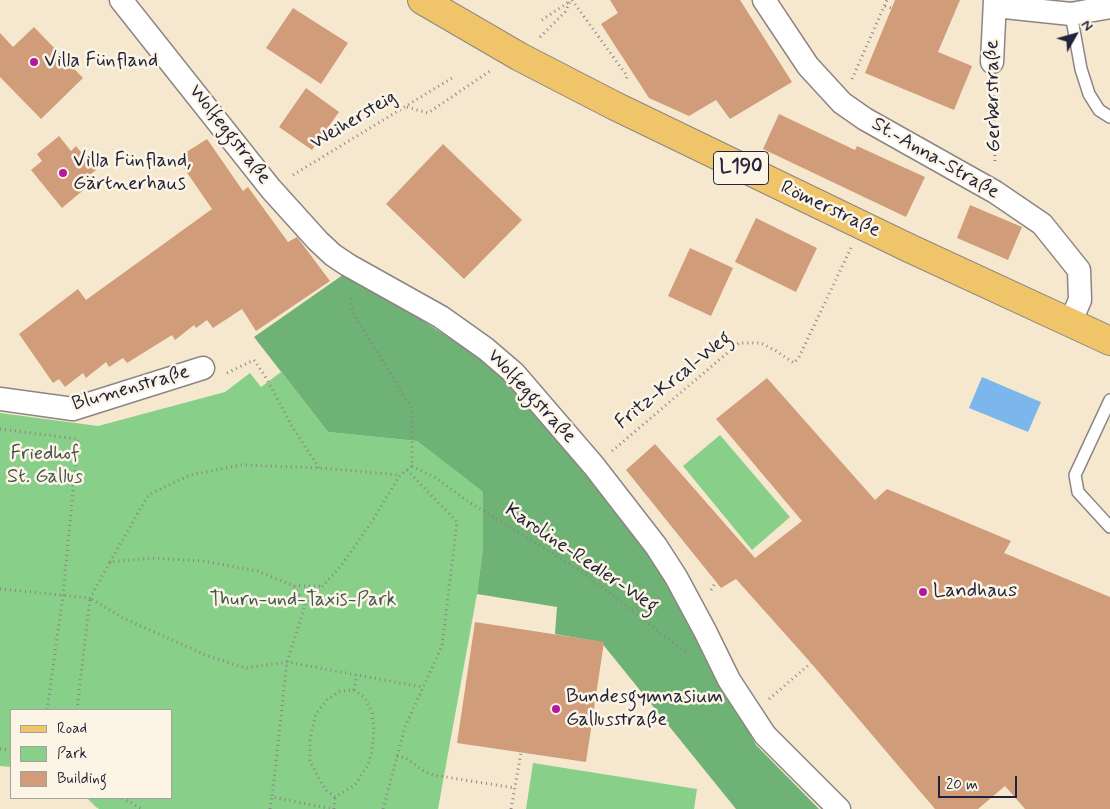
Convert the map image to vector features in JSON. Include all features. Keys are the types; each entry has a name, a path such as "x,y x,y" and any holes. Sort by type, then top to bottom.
{"main road":[{"name":"Römerstraße","path":"422,0 520,57 615,106 909,248 1110,340"}],"street":[{"name":"Wolfeggstraße","path":"121,0 271,189 333,255 441,317 486,348 514,373 594,466 661,554 676,577 729,680 765,734 839,809"},
{"name":"St.-Anna-Straße","path":"767,1 808,66 842,103 865,119 995,192 1042,224 1079,270 1080,300 1070,322"},
{"path":"995,3 1071,14 1110,7"},
{"name":"Gerberstraße","path":"992,62 995,3"},
{"name":"Blumenstraße","path":"0,399 73,409 203,368"}],"lane":[{"path":"1071,14 1081,69 1089,94 1099,110 1110,117"},
{"path":"1110,400 1075,475 1078,492 1110,527"}],"path":[{"path":"542,20 571,0"},
{"path":"544,33 565,12 571,0"},
{"path":"571,0 626,76 625,86"},
{"path":"842,103 887,0"},
{"path":"884,6 891,8"},
{"name":"Gerberstraße","path":"992,62 995,192"},
{"path":"406,107 428,113 497,66"},
{"name":"Weihersteig","path":"271,189 452,78"},
{"name":"Fritz-Krcal-Weg","path":"594,466 739,343 753,342 767,346 794,363 799,358 852,245"},
{"path":"270,809 287,662 304,605 341,566 374,518 400,474 412,466 412,409 356,318 350,302 351,294"},
{"path":"203,368 223,375 254,360 265,376 293,428 320,468"},
{"path":"0,429 78,439 63,595 47,709"},
{"path":"77,709 90,598 147,497 152,492 190,475 241,465 400,474"},
{"name":"Karoline-Redler-Weg","path":"412,466 436,478 466,500 582,572 693,658"},
{"path":"383,809 405,727 442,646 457,522 407,470"},
{"path":"110,562 151,558 203,561 258,571 294,586 321,586"},
{"path":"294,586 304,605"},
{"path":"0,589 90,598 123,618 208,656 246,668 287,662 422,687"},
{"path":"780,689 811,663"},
{"path":"354,690 357,675"},
{"path":"272,797 333,809 335,797 355,785 368,765 372,752 374,730 372,713 365,698 354,690 340,691 327,700 316,714 310,738 310,761 318,779 326,790 335,797"},
{"path":"511,809 521,752"},
{"path":"397,756 406,758 420,769 433,775 515,788"},
{"path":"124,799 142,809"}],"green space":[{"path":"347,272 473,353 502,375 612,499 664,578 756,745 819,809 736,809 601,642 555,634 557,607 477,594 483,548 483,492 417,441 328,432 254,337"},
{"name":"Thurn-und-Taxis-Park","path":"281,372 328,432 417,441 483,492 483,548 477,594 438,809 99,809 96,807 88,799 172,799 172,709 10,709 10,767 0,766 0,413 98,426 225,392 250,373 261,387"},
{"path":"720,435 790,517 752,550 683,466"},
{"path":"533,763 697,789 694,809 526,809"}],"water":[{"path":"982,377 1041,402 1028,432 969,408"}],"building":[{"path":"610,0 740,0 792,82 730,119 716,100 689,116 649,98 601,24 618,13"},
{"path":"895,0 960,0 938,52 972,66 954,110 865,73"},
{"path":"293,8 348,43 321,84 266,48"},
{"name":"Villa Fünfland","path":"34,27 83,78 41,119 0,77 0,33 13,47"},
{"path":"306,88 339,112 312,150 279,127"},
{"path":"779,114 855,150 857,146 925,177 906,217 763,149"},
{"name":"Villa Fünfland, Gärtnerhaus","path":"59,136 71,151 76,146 96,170 88,176 93,182 62,208 31,170 42,161 37,154"},
{"path":"207,139 243,191 248,187 288,242 297,237 330,281 256,331 242,309 213,328 207,320 196,328 194,325 175,340 172,335 127,363 123,358 109,367 106,362 86,378 83,373 65,387 59,379 53,383 19,334 78,289 86,300 212,209 177,158"},
{"path":"443,144 522,220 464,279 386,204"},
{"path":"970,205 1022,227 1008,260 957,238"},
{"path":"756,218 817,248 796,292 735,262"},
{"path":"690,248 733,268 711,316 668,296"},
{"name":"Landhaus","path":"767,378 875,500 887,489 1011,541 1004,553 1110,597 1110,809 1025,809 1005,786 978,809 935,809 811,663 736,579 721,588 626,470 655,444 755,558 802,521 716,419"},
{"path":"475,622 604,642 586,762 457,743"}],"place":[{"name":"Villa Fünfland","path":"34,62"},
{"name":"Villa Fünfland, Gärtnerhaus","path":"63,173"},
{"name":"Landhaus","path":"923,592"},
{"name":"Bundesgymnasium Gallusstraße","path":"556,709"}],"park label":[{"name":"Friedhof St. Gallus","path":"45,466"}]}
